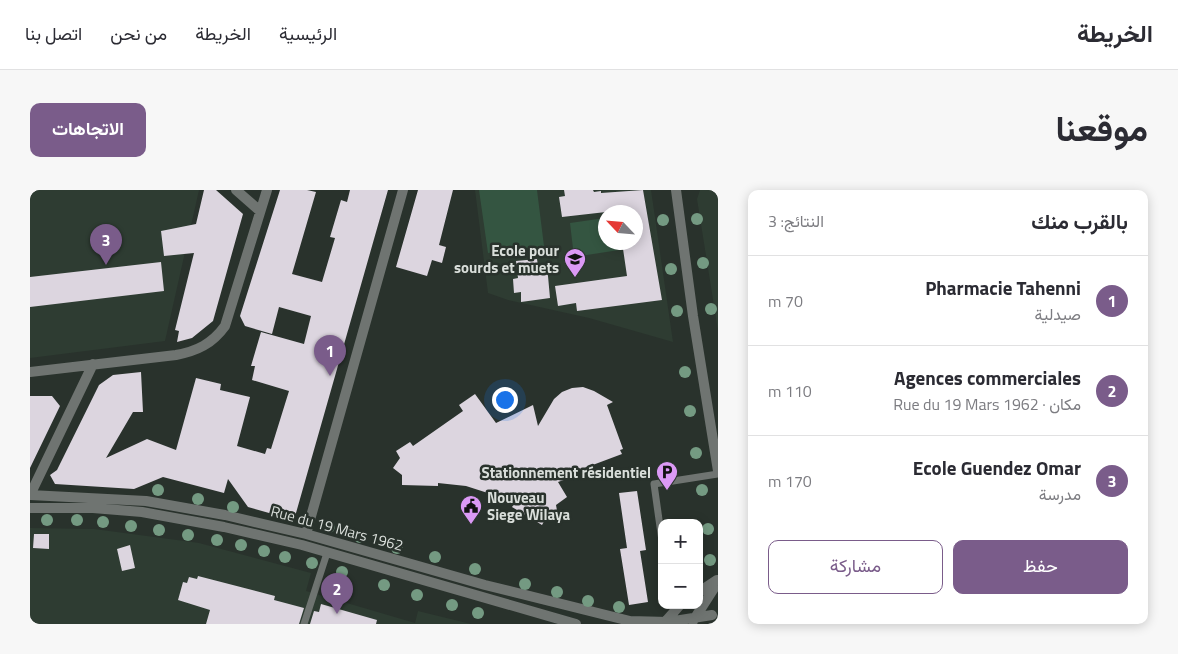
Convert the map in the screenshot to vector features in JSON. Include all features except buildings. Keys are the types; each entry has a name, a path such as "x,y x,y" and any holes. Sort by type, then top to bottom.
{"street":[{"path":"236,190 260,211"},
{"path":"30,372 191,352 217,336 225,326 267,190"},
{"path":"306,534 403,190"},
{"path":"676,190 693,316 718,472"},
{"path":"30,495 93,364"},
{"name":"Rue du 19 Mars 1962","path":"30,495 146,501 186,507 306,534 485,585 630,621 696,622 715,614"},
{"name":"Rue du 19 Mars 1962","path":"30,508 93,508 184,518 327,552 576,624"},
{"path":"703,590 718,581"},
{"path":"696,622 718,581"},
{"path":"665,622 676,609"}],"lane":[{"path":"659,519 654,484 718,472"},
{"path":"304,624 327,552"}],"shaded area":[{"path":"30,190 199,190 165,341 30,358"},
{"name":"Ecole pour sourds et muets","path":"475,190 651,190 673,342 589,318 508,300 488,293"},
{"path":"700,190 718,190 718,331 697,199"},
{"path":"30,528 94,529 199,543 311,573 306,591 415,623 418,611 471,624 30,624"}],"green space":[{"path":"479,190 537,190 544,246 488,253"},
{"path":"598,219 598,250 619,250 574,257 570,223"}],"place":[{"name":"Ecole Guendez Omar","path":"106,265"},
{"name":"Ecole pour sourds et muets","path":"575,278"},
{"name":"Pharmacie Tahenni","path":"330,376"},
{"name":"Stationnement résidentiel","path":"667,491"},
{"name":"Nouveau Siege Wilaya","path":"471,525"},
{"name":"Agences commerciales","path":"337,614"}]}
